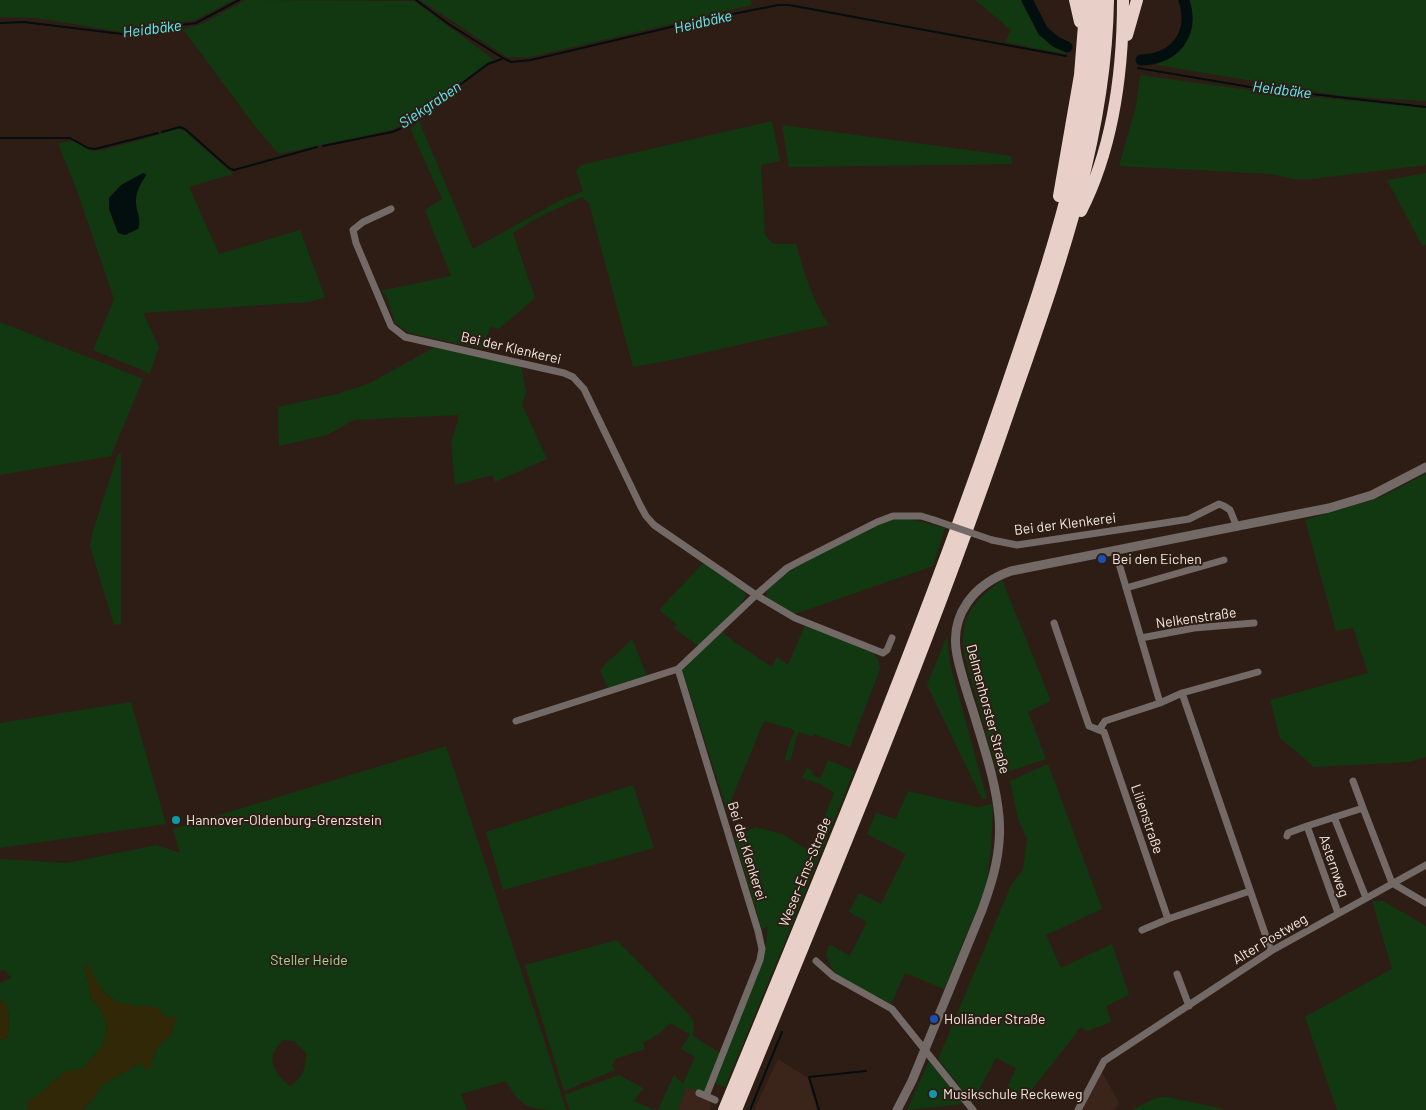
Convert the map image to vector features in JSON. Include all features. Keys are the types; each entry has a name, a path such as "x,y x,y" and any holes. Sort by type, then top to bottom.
{"highway":[{"path":"1075,0 1083,49"},
{"path":"1060,240 1063,174 1076,108 1083,49 1086,0"},
{"path":"1060,240 1082,133 1093,64 1097,0"},
{"path":"918,646 993,426 1086,173 1094,137 1104,66 1108,0"},
{"path":"1060,240 1087,199 1097,173 1112,116 1120,61 1123,0"},
{"path":"1120,61 1137,0"},
{"name":"Weser-Ems-Straße","path":"724,1110 858,784 918,646"},
{"name":"Weser-Ems-Straße","path":"736,1110 864,797 918,646"}],"street":[{"name":"Bei der Klenkerei","path":"390,209 363,222 354,230 356,242 391,326 405,337 564,373 573,377 584,389 646,516 654,525 756,595 795,618 883,654 887,650 892,638"},
{"name":"Delmenhorster Straße","path":"897,1110 925,1050 982,910 991,886 998,852 999,818 993,780 957,654 957,630 968,601 978,589 1000,575 1023,568 1237,527 1352,502 1372,495 1426,467"},
{"name":"Bei der Klenkerei","path":"516,721 678,669 787,568 893,516 921,516 992,540 1017,545 1190,519 1218,504 1230,510 1237,527"},
{"path":"1116,550 1160,703"},
{"path":"1126,588 1224,560"},
{"name":"Lilienstraße","path":"1054,623 1089,726 1104,732 1168,919"},
{"name":"Nelkenstraße","path":"1141,638 1194,628 1254,623"},
{"name":"Bei der Klenkerei","path":"678,669 762,949 760,960 703,1094 715,1100"},
{"path":"1099,730 1105,721 1160,703 1182,693 1258,672"},
{"path":"1182,693 1271,951"},
{"path":"1353,781 1392,884 1426,903"},
{"name":"Asternweg","path":"1287,836 1288,833 1307,826 1363,808"},
{"path":"1334,817 1366,898"},
{"name":"Asternweg","path":"1307,826 1338,913"},
{"name":"Alter Postweg","path":"1078,1110 1104,1061 1271,951 1426,865"},
{"path":"1142,930 1168,919 1250,891"},
{"path":"816,961 834,976 892,1009 973,1110"},
{"path":"1177,974 1189,1006"}],"shaded area":[{"path":"143,173 146,176 136,195 138,229 125,235 118,233 109,209 109,198 121,185"},
{"path":"778,1059 808,1078 817,1110 754,1110"},
{"path":"1102,1072 1119,1103 1114,1110 1080,1110"},
{"path":"686,1087 704,1093 711,1105 710,1110 678,1110"}],"green space":[{"path":"0,0 234,0 195,20 123,32 37,18 0,17"},
{"path":"246,0 414,1 493,59 404,124 391,130 279,154 257,129 183,29 202,24"},
{"path":"420,0 751,0 752,5 530,57 507,57"},
{"path":"975,0 1021,0 1028,8 1037,29 1053,43 1067,49 1066,54 1005,42 1011,30"},
{"path":"1186,0 1426,0 1426,101 1342,96 1157,65 1179,47 1188,36 1190,24"},
{"path":"1140,75 1263,92 1426,108 1426,165 1312,179 1293,179 1272,174 1119,166 1136,106"},
{"path":"419,121 473,249 559,201 583,191 576,171 581,165 772,121 780,161 761,165 765,235 773,244 796,244 813,296 829,325 633,367 589,203 582,197 537,218 513,233 535,298 499,329 490,327 483,349 409,333 395,323 386,295 380,291 451,276 425,210 442,199 410,128"},
{"path":"782,125 1011,156 1012,164 789,167"},
{"path":"178,129 184,131 233,174 189,187 219,254 300,230 325,297 309,302 143,313 159,347 149,375 147,372 93,350 114,299 79,196 58,143 73,141 91,151 104,150"},
{"path":"1426,173 1426,245 1422,245 1387,180"},
{"path":"0,322 143,379 111,456 0,475"},
{"path":"435,347 521,366 526,392 522,405 547,459 495,482 493,475 455,485 451,442 458,421 458,415 354,420 327,435 279,446 278,407 337,394 370,383"},
{"path":"118,454 121,454 121,624 114,625 90,546"},
{"path":"1426,474 1426,757 1409,762 1314,767 1280,738 1270,700 1368,673 1353,628 1336,631 1305,520 1379,498"},
{"path":"905,518 945,528 933,566 792,615 767,597 767,590 785,573 874,526 889,520"},
{"path":"703,563 743,590 746,596 735,611 698,646 674,628 677,625 659,610"},
{"path":"1002,580 1051,701 1028,712 1046,759 998,775 964,654 963,641 966,619 976,603"},
{"path":"805,625 873,653 878,659 880,669 850,747 814,734 813,737 799,732 791,759 787,761 785,760 786,753 795,730 764,721 727,810 682,669 720,631 772,667 777,657 788,665"},
{"path":"947,636 950,664 987,799 982,799 927,685"},
{"path":"632,639 647,676 608,688 600,671"},
{"path":"131,702 166,824 0,848 0,723"},
{"name":"Steller Heide","path":"446,746 566,1110 544,1110 529,1106 517,1098 506,1081 461,1094 467,1110 83,1110 103,1084 133,1068 139,1062 150,1063 153,1060 158,1046 171,1035 177,1013 172,1018 116,1002 99,987 84,967 91,999 100,1008 107,1026 103,1046 82,1069 62,1073 38,1096 28,1100 27,1110 0,1110 0,1040 8,1037 9,1021 6,1007 0,999 0,983 11,978 5,970 0,971 0,859 67,863 157,845 180,853 173,829","holes":["282,1040 294,1041 306,1053 306,1058 301,1076 290,1086 277,1073 272,1060"]},
{"path":"828,760 854,771 725,1087 714,1083 764,959 768,926 762,930 734,837 755,827 782,834 811,852 834,793 821,784 802,778 807,768 811,770 815,777 821,778"},
{"path":"1048,764 1102,909 1046,935 1061,968 1112,944 1129,995 1106,1006 1111,1022 1088,1031 1081,1027 1022,1102 1008,1086 1016,1068 996,1058 972,1103 938,1059 1012,883 1023,870 1027,839 1018,819 1010,781"},
{"path":"633,785 654,848 503,890 486,832"},
{"path":"908,791 977,807 993,804 991,847 986,887 944,989 905,973 891,1004 838,976 831,967 826,955 831,945 850,956 867,922 849,912 859,893 881,904 906,854 867,834 876,813 896,819"},
{"path":"1372,901 1383,901 1426,926 1426,1110 1337,1110 1305,1017 1392,969"},
{"path":"617,940 690,1016 694,1022 693,1036 720,1053 704,1093 686,1087 678,1110 658,1110 674,1075 683,1084 695,1057 681,1049 690,1034 670,1023 660,1033 643,1043 645,1049 615,1059 612,1065 615,1070 564,1091 525,965"},
{"path":"929,1061 963,1104 907,1110"},
{"path":"619,1075 643,1088 634,1101 655,1110 570,1110 564,1095"},
{"path":"1167,1097 1223,1110 1132,1110 1156,1098"}],"sand":[{"path":"87,963 104,991 116,1002 123,1004 131,1003 136,1007 157,1007 164,1016 172,1018 178,1012 171,1035 158,1046 150,1063 150,1068 146,1070 139,1062 133,1068 103,1084 83,1110 27,1110 28,1100 38,1096 61,1076 62,1072 82,1069 103,1046 107,1026 100,1008 91,999 84,966"},
{"path":"0,999 7,1007 9,1021 8,1037 0,1040"}],"waterway":[{"name":"Heidbäke","path":"0,23 24,22 122,34 196,23 239,0"},
{"name":"Heidbäke","path":"416,0 450,25 511,62 531,60 688,23 778,5 789,5 1066,56"},
{"path":"1027,0 1043,31 1056,42 1067,47"},
{"path":"1141,60 1153,59 1164,55 1179,42 1187,24 1184,0"},
{"name":"Siekgraben","path":"323,146 392,132 402,128 488,64 502,59"},
{"name":"Heidbäke","path":"1138,68 1250,87 1426,107"},
{"name":"Siekgraben","path":"162,132 180,127 185,129 229,168 234,170 317,147"},
{"name":"Siekgraben","path":"0,138 70,138 88,148 95,149 158,133"},
{"path":"750,1110 782,1032"},
{"path":"819,1110 809,1077 866,1071"}],"place":[{"name":"Bei den Eichen","path":"1102,559"},
{"name":"Hannover-Oldenburg-Grenzstein","path":"176,820"},
{"name":"Holländer Straße","path":"934,1019"},
{"name":"Musikschule Reckeweg","path":"933,1094"}]}
